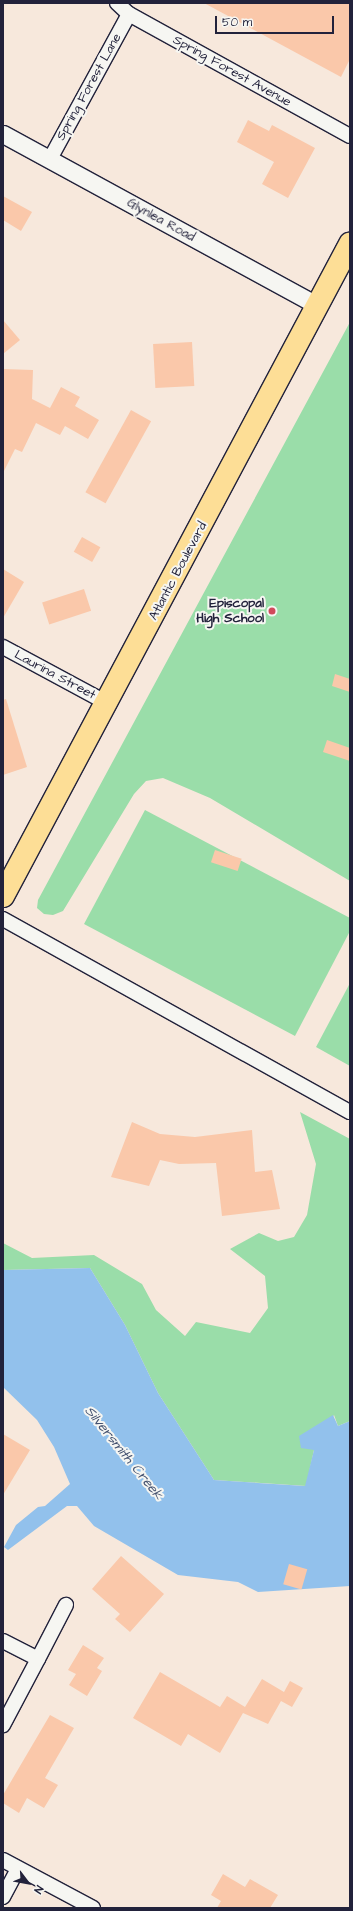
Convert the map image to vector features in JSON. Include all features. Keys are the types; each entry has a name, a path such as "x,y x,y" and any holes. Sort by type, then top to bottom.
{"main road":[{"name":"Atlantic Boulevard","path":"3,896 350,244"}],"street":[{"name":"Spring Forest Avenue","path":"118,3 129,14 350,136"},
{"name":"Spring Forest Lane","path":"50,159 129,14"},
{"name":"Glynlea Road","path":"3,134 318,306"},
{"name":"Laurina Street","path":"3,647 107,703"},
{"path":"3,919 350,1112"},
{"path":"3,1725 66,1605"},
{"path":"3,1641 38,1659"},
{"path":"3,1860 93,1908"},
{"path":"3,1897 18,1869"}],"green space":[{"path":"350,322 350,881 210,798 163,778 146,781 134,794 63,911 53,915 44,914 37,908 38,900"},
{"path":"145,810 350,918 350,931 295,1036 84,924"},
{"path":"350,983 350,1066 316,1047"},
{"path":"300,1112 350,1139 350,1421 338,1426 334,1415 314,1450 306,1486 214,1480 158,1393 125,1325 90,1268 3,1270 3,1243 32,1258 94,1255 142,1284 156,1310 185,1336 196,1322 250,1333 268,1308 265,1276 230,1249 259,1233 278,1241 294,1237 307,1215 316,1164"}],"water":[{"name":"Silversmith Creek","path":"90,1268 125,1325 158,1393 214,1480 305,1486 314,1450 301,1448 299,1436 333,1415 338,1426 350,1421 350,1586 258,1592 238,1582 178,1575 94,1526 77,1506 67,1506 8,1550 4,1547 16,1525 38,1507 45,1506 70,1484 54,1447 37,1420 3,1387 3,1270"}],"building":[{"path":"204,3 350,3 350,59 341,77"},
{"path":"248,120 269,131 272,125 315,148 288,198 262,184 274,162 237,142"},
{"path":"3,196 32,212 21,231 3,220"},
{"path":"3,320 20,340 3,354"},
{"path":"192,342 194,386 155,388 153,344"},
{"path":"3,369 33,370 32,399 50,408 61,387 80,397 75,406 99,420 88,439 65,426 60,435 36,423 22,452 15,449 3,473"},
{"path":"131,410 151,421 106,503 85,492"},
{"path":"82,537 100,547 92,562 74,552"},
{"path":"3,569 24,582 3,618"},
{"path":"84,589 91,611 49,624 42,603"},
{"path":"335,674 350,679 350,692 332,686"},
{"path":"6,699 27,767 3,775 3,700"},
{"path":"327,740 350,748 350,761 323,752"},
{"path":"215,850 242,859 238,871 211,862"},
{"path":"132,1122 160,1134 195,1137 252,1130 255,1172 272,1170 280,1209 222,1216 216,1163 179,1164 160,1160 149,1186 111,1177"},
{"path":"3,1434 30,1450 3,1495"},
{"path":"121,1556 164,1594 130,1632 115,1619 120,1614 92,1589"},
{"path":"289,1564 307,1569 301,1589 283,1584"},
{"path":"83,1645 104,1658 97,1668 102,1671 87,1696 69,1685 76,1674 68,1670"},
{"path":"160,1672 220,1707 227,1696 245,1707 262,1679 284,1692 290,1681 303,1688 292,1707 281,1701 268,1724 243,1713 220,1753 188,1734 181,1746 133,1718"},
{"path":"50,1715 74,1728 45,1778 58,1785 44,1808 27,1798 19,1813 3,1803 3,1795"},
{"path":"223,1874 245,1887 250,1879 278,1895 270,1908 217,1908 221,1901 211,1895"}],"place":[{"name":"Episcopal High School","path":"272,611"}]}
